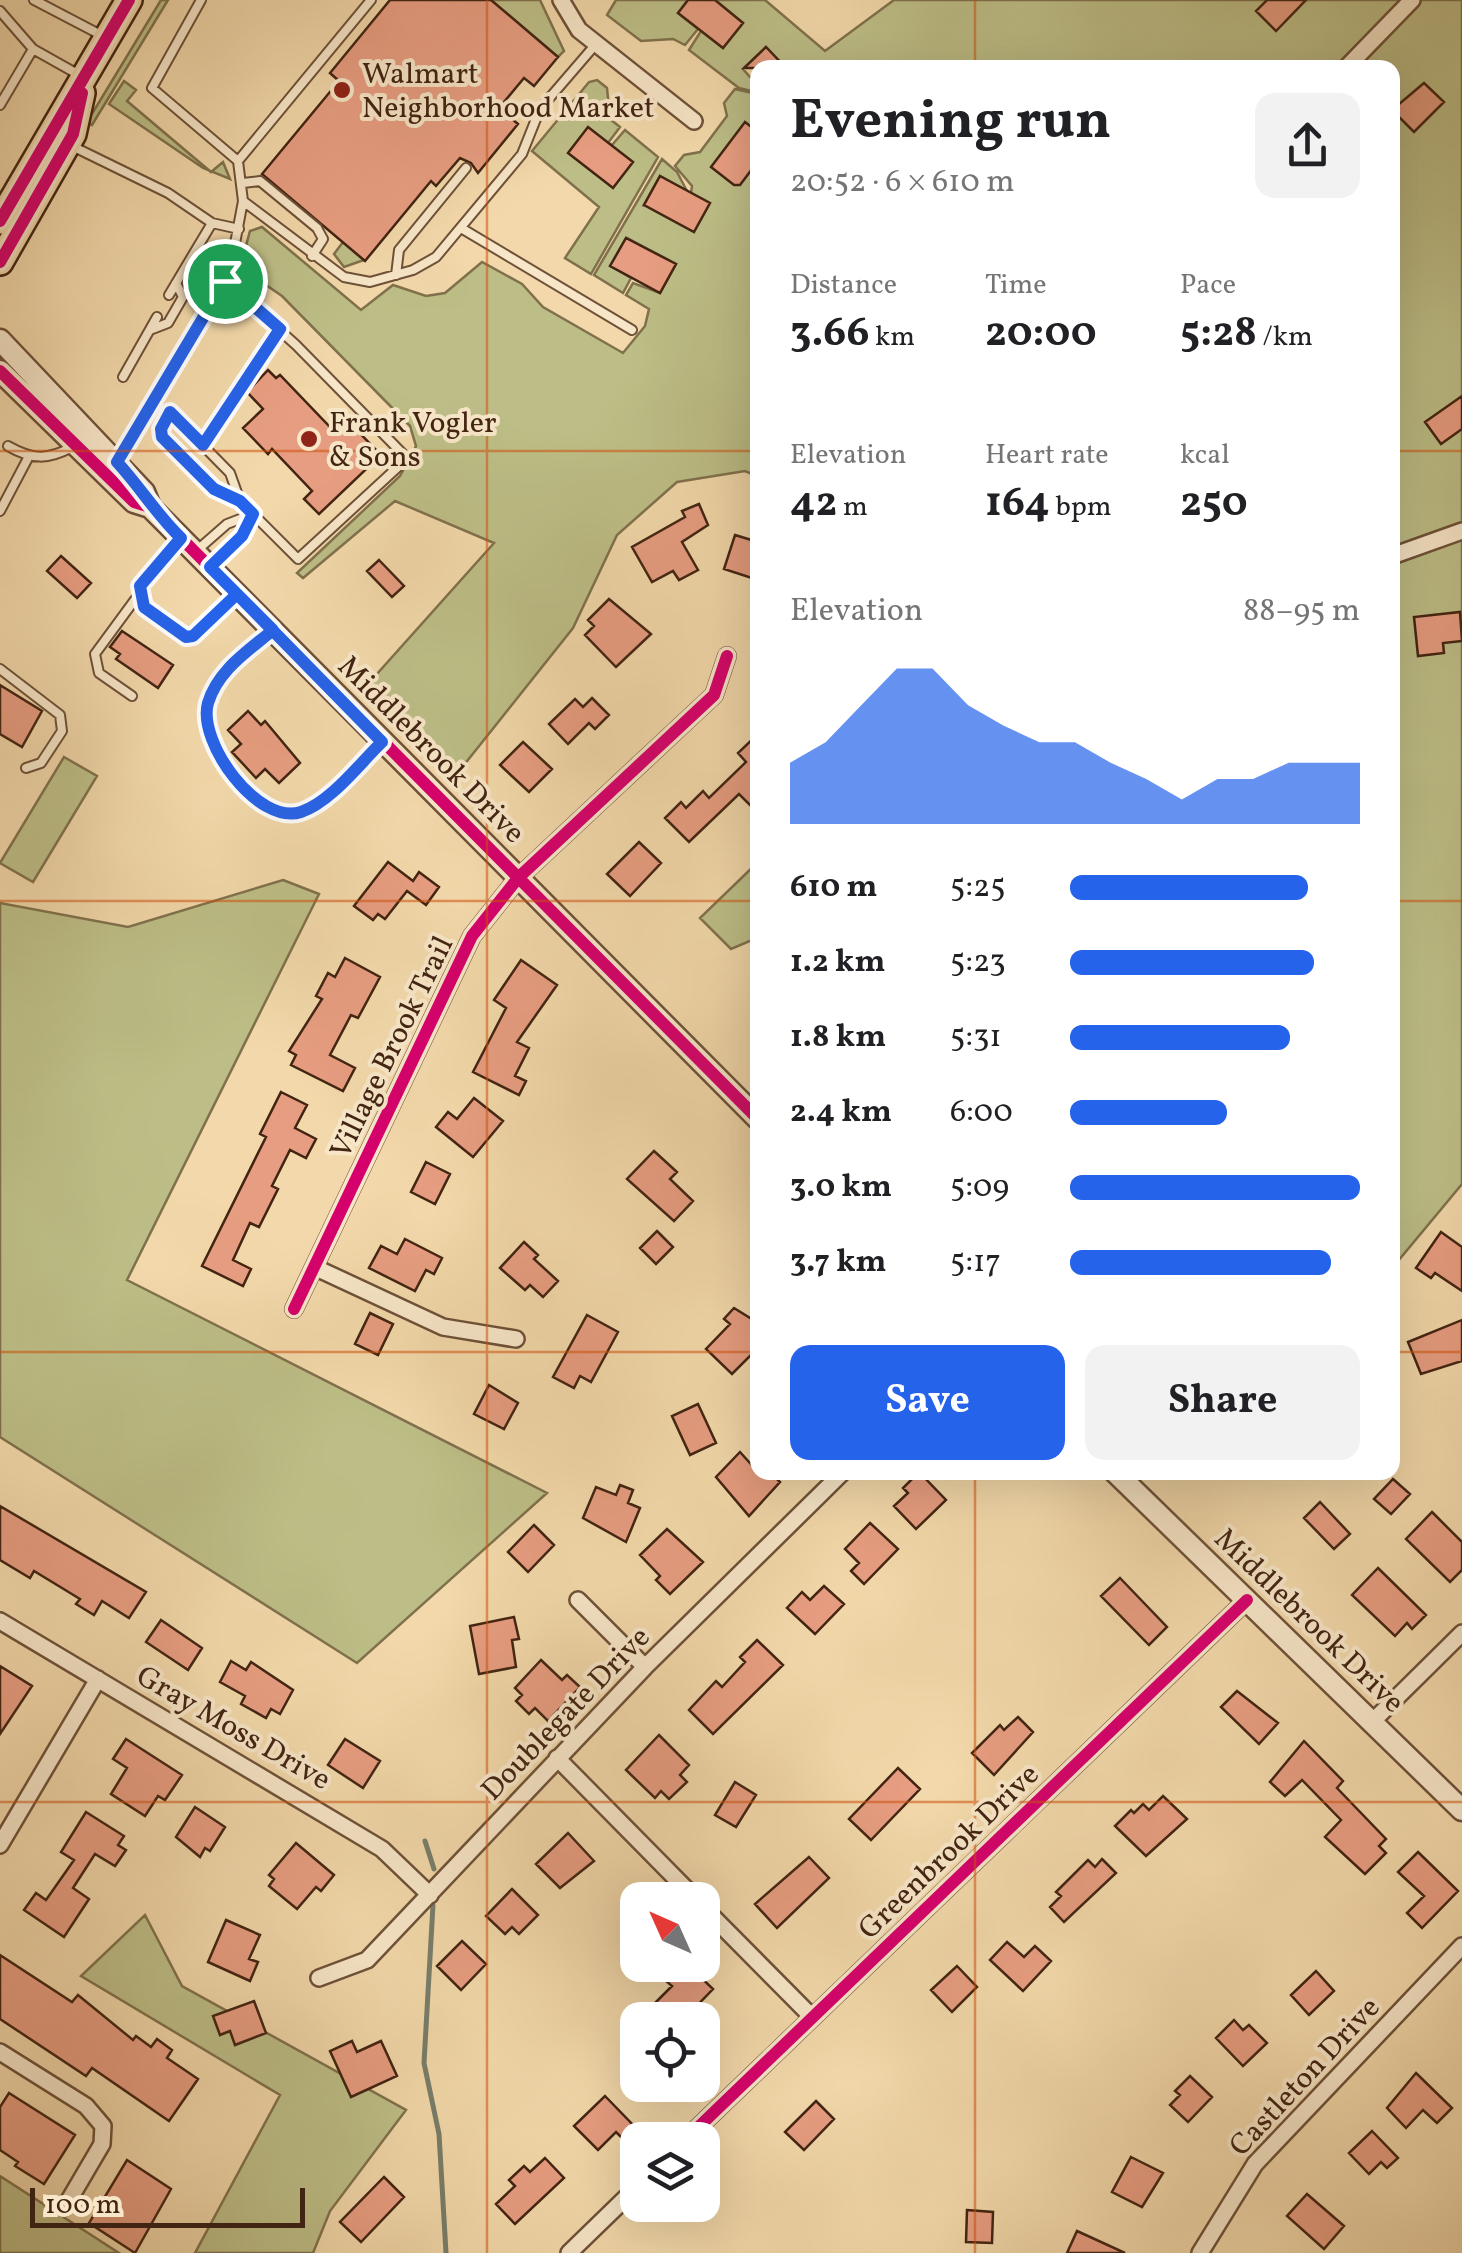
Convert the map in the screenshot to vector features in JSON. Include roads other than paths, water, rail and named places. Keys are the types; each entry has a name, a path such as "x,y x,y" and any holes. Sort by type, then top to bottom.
{"main road":[{"path":"0,221 129,0"},
{"path":"0,262 68,144 86,79"}],"street":[{"path":"561,0 571,20 596,44 694,120"},
{"path":"1354,60 1412,0"},
{"name":"Middlebrook Drive","path":"0,340 144,492 150,507 750,1110"},
{"name":"Middlebrook Drive","path":"0,371 134,502 150,507"},
{"path":"1400,553 1462,532"},
{"name":"Village Brook Trail","path":"294,1309 450,975 472,936 518,878 714,694 728,656"},
{"path":"314,1267 443,1327 516,1339"},
{"name":"Doublegate Drive","path":"319,1978 367,1960 557,1758 835,1480"},
{"name":"Middlebrook Drive","path":"1123,1480 1462,1810"},
{"path":"578,1600 646,1667"},
{"name":"Greenbrook Drive","path":"703,2122 1248,1600"},
{"name":"Gray Moss Drive","path":"0,1621 382,1849 430,1895"},
{"path":"1372,1722 1462,1632"},
{"path":"0,1844 98,1679"},
{"path":"557,1758 679,1882"},
{"path":"720,1924 812,2016"},
{"name":"Castleton Drive","path":"1200,2253 1256,2164 1462,1946"},
{"path":"0,2052 86,2106 103,2126 102,2144 65,2207"},
{"path":"569,2253 620,2203"}],"lane":[{"path":"34,0 107,39"},
{"path":"117,462 225,281 238,229 243,183 238,161 152,88 201,0"},
{"path":"238,161 372,0"},
{"path":"3,15 33,49 86,79"},
{"path":"243,201 312,256 356,281 396,275 436,257 522,154 540,110 596,44"},
{"path":"0,106 33,49"},
{"path":"68,144 168,193 212,223 238,229"},
{"path":"396,275 400,250 466,168"},
{"path":"243,183 260,182 317,228 323,239 312,256"},
{"path":"170,295 212,223"},
{"path":"460,228 632,330"},
{"path":"225,281 280,329 401,449 403,460 298,559 240,501 214,489 162,437 161,429 170,412 230,473 240,501"},
{"path":"150,330 168,324 183,298 176,283"},
{"path":"123,377 157,317"},
{"path":"203,445 280,329"},
{"path":"8,446 28,458 56,456 76,445"},
{"path":"0,511 28,458"},
{"path":"196,552 242,536 253,514"},
{"path":"132,696 99,673 93,660 102,638 139,593 227,524 253,514"},
{"path":"139,593 144,607 186,637 193,636 237,594"},
{"path":"273,630 225,670 206,708 208,734 247,792 285,814 302,812 382,742"},
{"path":"0,668 60,715 62,730 41,763 26,768"}],"waterway":[{"path":"425,1841 434,1869"},
{"path":"433,1905 424,2063 439,2134 446,2253"}],"place":[{"name":"Walmart Neighborhood Market","path":"342,90"},
{"name":"Frank Vogler & Sons","path":"309,439"}]}
